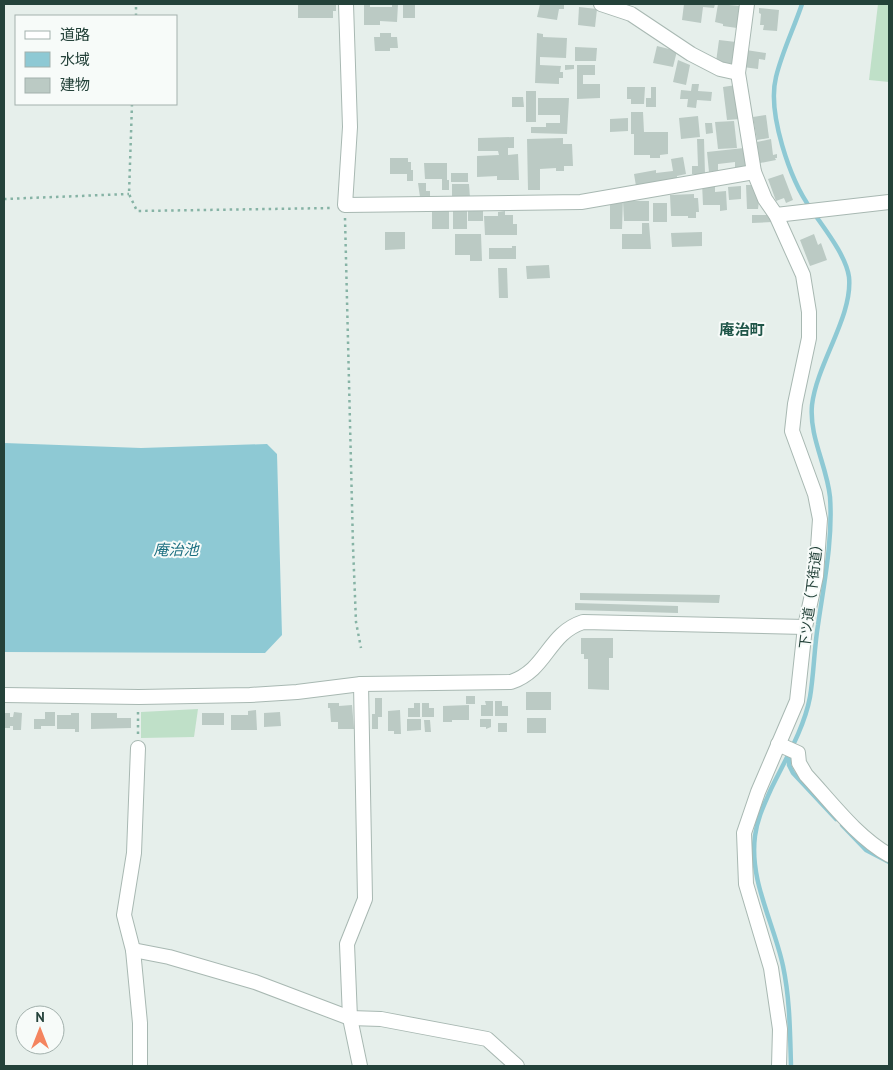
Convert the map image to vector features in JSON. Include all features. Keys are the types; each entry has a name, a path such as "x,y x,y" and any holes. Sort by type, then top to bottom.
{"street":[{"path":"346,4 350,127 345,205 581,202 754,172"},
{"path":"601,4 630,14 691,54 720,69 738,73"},
{"name":"下ツ道（下街道）","path":"747,4 738,73 754,172 765,199 776,215 803,275 809,312 809,338 795,404 792,431 815,494 820,519 816,576 805,628 797,701 758,792 744,833 746,884 772,977 780,1029 779,1066"},
{"path":"776,215 889,202"},
{"path":"4,694 139,697 273,694 361,684 511,682 524,677 535,668 562,634 571,626 583,622 805,628"},
{"path":"360,1066 350,1018 347,944 365,899 361,684"},
{"path":"778,744 798,752 799,763 806,775 863,838 889,855"},
{"path":"138,748 134,853 124,915 133,950 140,1023 140,1066"},
{"path":"133,950 169,957 255,982 350,1018 381,1019 487,1039 517,1066"}],"path":[{"path":"132,105 129,194 137,211 335,208 345,205 356,622 361,648"},
{"path":"4,199 129,194"},
{"path":"138,748 139,697"}],"green space":[{"path":"878,4 889,4 889,82 869,80"},
{"path":"198,709 194,737 141,738 141,712"}],"water":[{"name":"庵治池","path":"4,443 141,448 267,444 277,454 282,635 265,653 4,652"}],"building":[{"path":"298,4 336,4 336,11 333,11 333,18 298,18"},
{"path":"364,4 370,4 370,7 392,7 392,4 398,4 397,22 380,21 380,25 364,25"},
{"path":"403,4 415,4 415,18 403,18"},
{"path":"540,4 564,4 564,9 559,9 557,20 537,17"},
{"path":"684,4 715,4 714,8 703,7 701,23 682,20"},
{"path":"718,4 740,6 737,28 723,26 723,24 715,22"},
{"path":"579,7 597,9 595,27 578,25"},
{"path":"759,8 779,10 777,31 763,30 764,25 760,25 761,14 759,13"},
{"path":"380,33 391,33 391,37 397,37 398,48 390,48 390,51 375,51 374,37 380,37"},
{"path":"537,33 543,34 543,37 567,38 566,58 540,57 540,65 561,66 560,72 563,72 563,78 559,78 559,84 535,83"},
{"path":"719,40 736,42 733,64 716,62"},
{"path":"657,46 677,51 673,67 653,63"},
{"path":"575,47 597,48 596,61 575,61"},
{"path":"746,50 766,53 765,60 759,59 758,69 743,67"},
{"path":"678,60 690,65 686,85 673,82"},
{"path":"565,65 574,65 574,69 565,70"},
{"path":"577,65 595,65 595,75 583,75 583,84 600,84 600,98 577,99"},
{"path":"692,84 699,84 698,91 712,92 711,101 697,100 696,108 687,107 688,99 680,99 681,90 691,91"},
{"path":"736,85 740,119 727,120 723,87"},
{"path":"627,87 645,87 644,104 631,104 631,99 627,99"},
{"path":"651,87 656,87 656,107 646,107 646,98 651,98"},
{"path":"526,91 536,91 536,122 526,122"},
{"path":"512,97 523,97 524,107 512,107"},
{"path":"538,98 569,98 567,134 531,133 531,127 546,127 546,123 560,123 560,115 538,115"},
{"path":"631,112 643,112 644,132 668,132 668,154 660,155 660,158 650,158 650,155 634,155 634,134 631,134"},
{"path":"766,115 769,138 757,140 753,117"},
{"path":"698,116 700,137 681,139 679,118"},
{"path":"628,118 628,131 610,132 610,119"},
{"path":"734,121 737,148 718,149 715,122"},
{"path":"705,123 712,123 713,133 706,134"},
{"path":"514,137 514,148 508,148 508,155 518,154 519,180 497,180 497,176 477,177 477,156 499,155 498,151 478,151 478,138"},
{"path":"563,138 563,144 572,144 573,166 564,166 564,171 556,171 556,168 540,169 540,190 528,190 527,139"},
{"path":"697,139 704,139 705,174 692,174 692,166 698,166"},
{"path":"771,139 773,155 777,154 777,158 775,158 776,160 760,163 757,142"},
{"path":"744,148 746,167 735,167 735,162 718,164 718,171 709,172 707,152"},
{"path":"683,157 686,174 677,176 677,180 636,186 634,174 656,170 656,173 673,171 671,159"},
{"path":"390,158 408,158 408,162 411,162 411,170 413,170 413,181 407,181 407,174 390,174"},
{"path":"424,163 447,163 449,190 442,190 442,179 425,179"},
{"path":"451,173 468,173 468,182 451,182"},
{"path":"783,174 793,200 786,203 784,198 776,201 768,179"},
{"path":"715,182 715,192 726,191 727,210 720,211 720,205 703,205 702,183"},
{"path":"418,183 426,183 426,191 430,191 430,197 420,197"},
{"path":"452,184 469,184 470,198 452,198"},
{"path":"746,185 754,185 754,193 760,193 758,209 747,209"},
{"path":"741,186 741,199 729,200 728,187"},
{"path":"694,194 694,198 698,198 699,212 696,212 696,218 671,216 670,195"},
{"path":"610,198 623,198 622,229 610,229"},
{"path":"623,201 649,201 649,221 624,221"},
{"path":"653,203 667,203 667,222 653,222"},
{"path":"453,208 467,208 467,229 453,229"},
{"path":"449,209 449,229 432,229 432,210"},
{"path":"483,209 483,221 468,221 468,210"},
{"path":"505,211 505,215 513,215 513,224 517,224 517,235 485,235 484,216 498,216 498,212"},
{"path":"752,215 771,215 772,222 752,223"},
{"path":"642,223 649,223 651,249 622,249 622,234 642,234"},
{"path":"385,232 405,232 405,249 385,250"},
{"path":"702,232 702,246 672,247 671,233"},
{"path":"455,234 481,234 482,261 470,261 470,255 455,255"},
{"path":"814,234 818,245 821,243 827,260 810,266 800,240"},
{"path":"512,246 516,246 516,259 489,259 489,248 512,248"},
{"path":"549,265 550,278 527,279 526,266"},
{"path":"498,268 507,268 508,298 499,298"},
{"path":"580,593 720,595 719,603 580,600"},
{"path":"575,603 678,606 678,613 575,610"},
{"path":"581,638 613,638 613,658 609,658 609,690 588,689 588,659 584,659 584,654 581,654"},
{"path":"526,692 551,692 551,710 526,710"},
{"path":"466,696 475,696 475,704 466,704"},
{"path":"375,698 382,698 382,717 378,717 378,729 372,729 372,714 375,714"},
{"path":"485,701 493,701 493,716 481,716 481,705 486,705"},
{"path":"495,701 502,701 502,706 508,706 508,716 495,716"},
{"path":"328,703 339,703 339,706 352,705 354,729 338,729 338,722 331,722"},
{"path":"414,703 420,703 420,717 408,717 408,708 414,708"},
{"path":"422,703 429,703 429,708 434,708 434,717 422,717"},
{"path":"469,705 469,720 443,722 443,706"},
{"path":"256,710 257,730 231,730 231,715 248,715 248,711"},
{"path":"400,710 401,734 394,734 394,731 388,731 388,711"},
{"path":"14,712 22,713 21,730 13,730 13,726 4,728 4,713 10,713 10,717 13,717"},
{"path":"45,712 55,712 55,726 41,726 41,729 34,729 34,719 45,719"},
{"path":"280,712 281,726 264,727 264,713"},
{"path":"71,713 79,713 79,732 75,732 75,729 57,729 57,715 71,715"},
{"path":"91,713 117,713 117,718 131,718 131,728 91,729"},
{"path":"202,713 224,713 224,725 202,725"},
{"path":"527,718 546,718 546,733 527,733"},
{"path":"407,719 421,719 421,730 407,731"},
{"path":"480,719 491,719 491,727 486,729 486,727 480,727"},
{"path":"424,720 430,720 431,732 425,732"},
{"path":"498,723 507,723 507,732 498,732"}],"waterway":[{"path":"791,1066 785,978 779,950 759,886 754,853 755,836 761,812 799,733 810,697 831,513 826,474 813,429 812,405 820,373 846,308 849,292 847,268 839,251 803,196 788,164 782,146 775,109 774,92 776,77 781,58 802,4"},
{"path":"789,755 789,765 793,773 836,819"},
{"path":"842,825 866,850 889,862"}],"district":[{"name":"庵治町","path":"742,330"}]}
